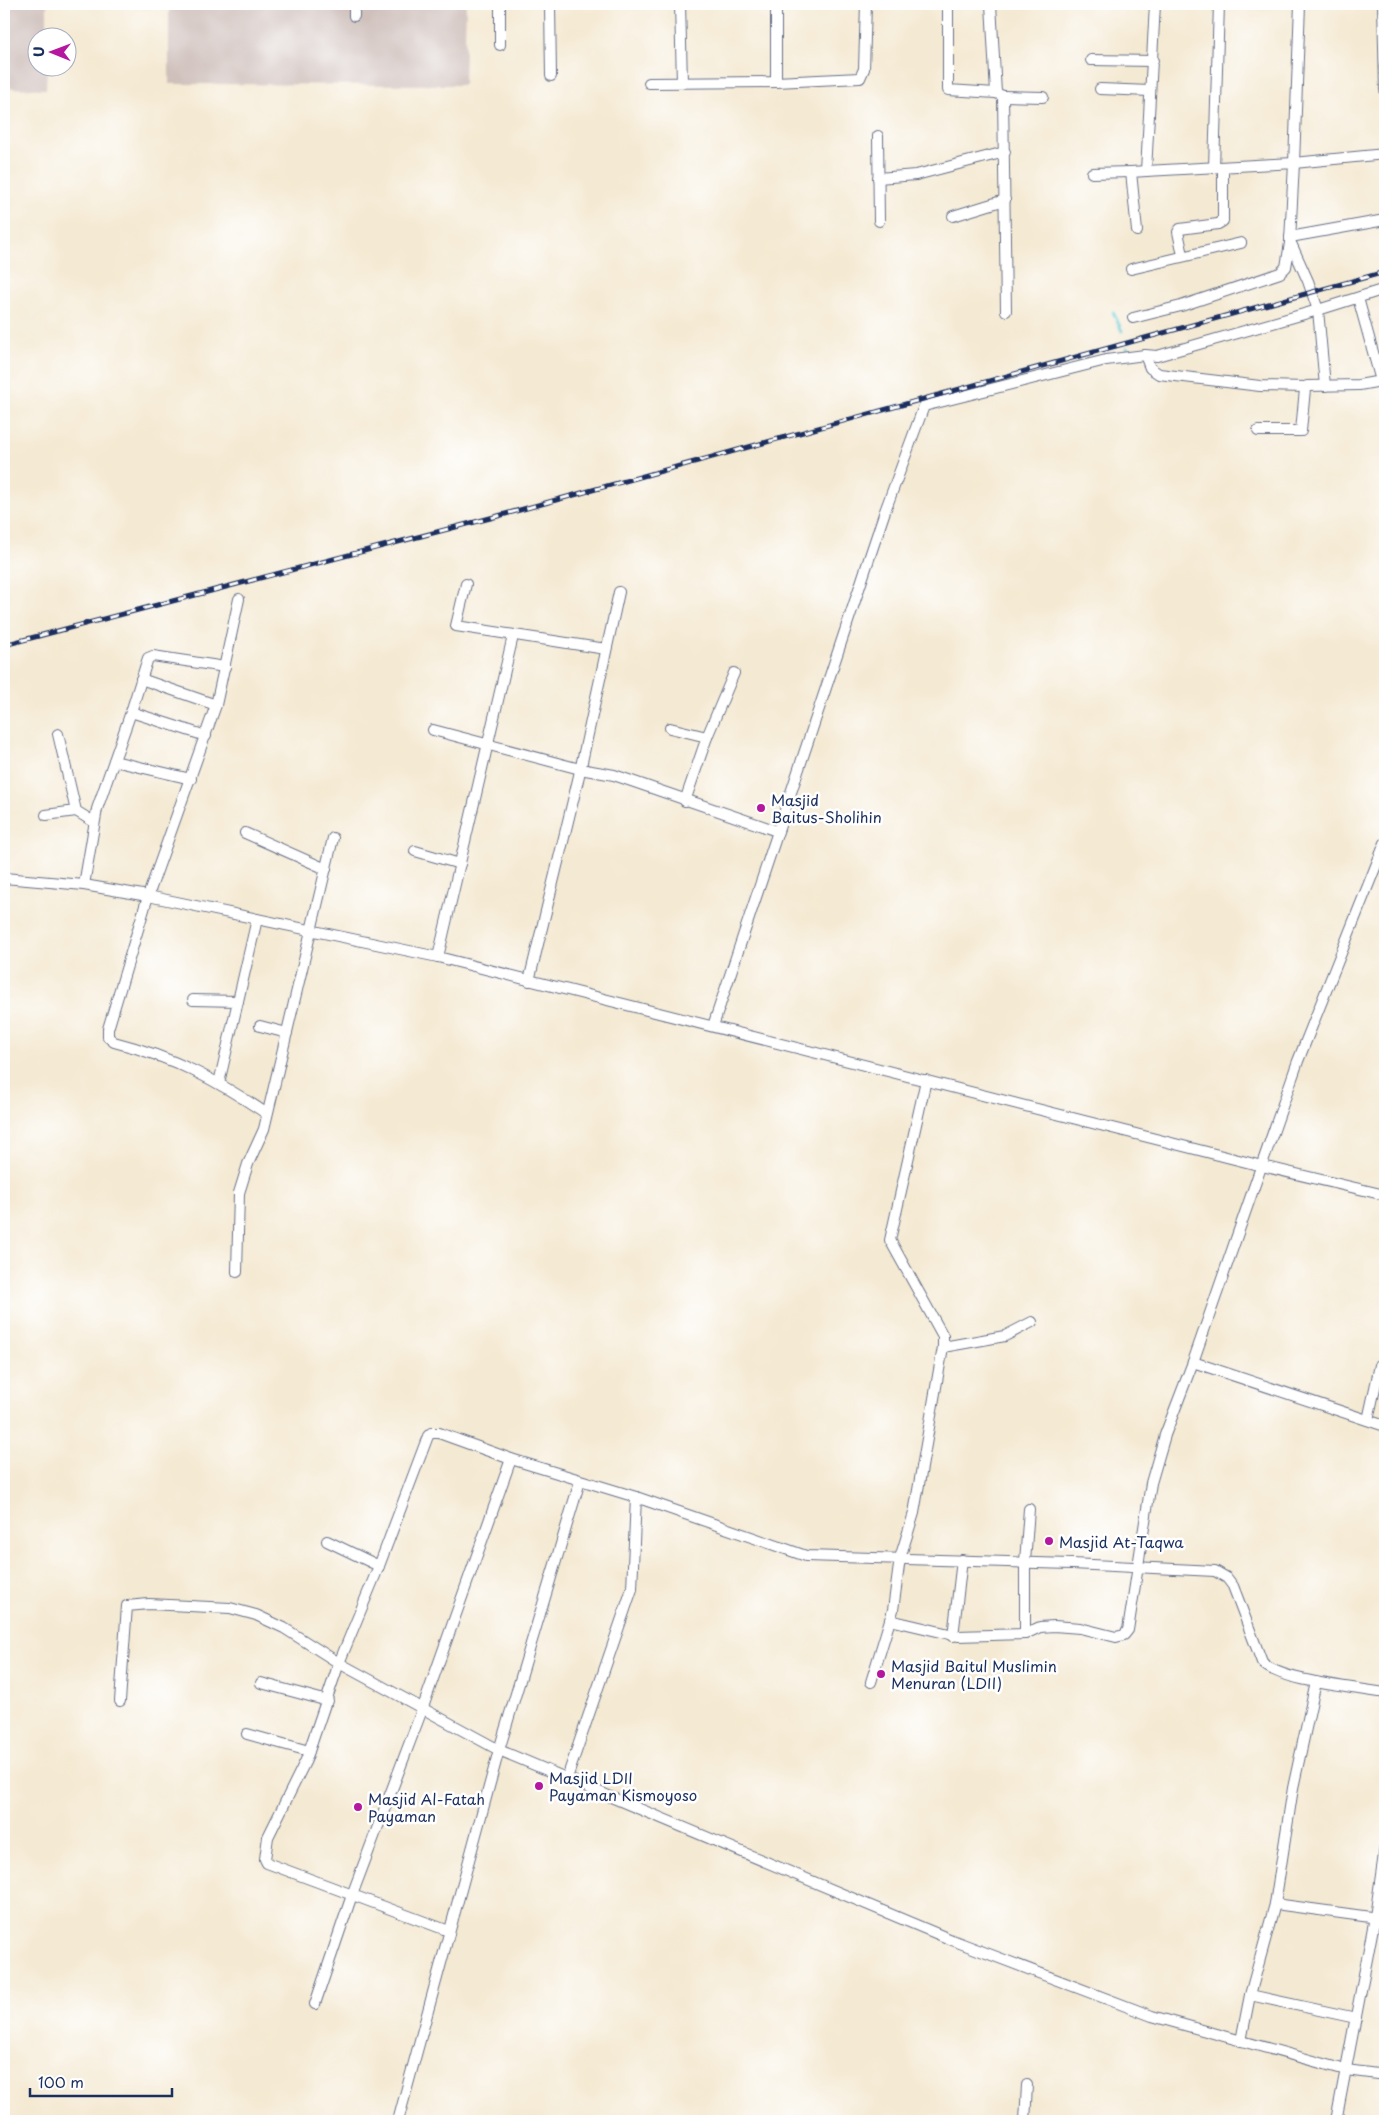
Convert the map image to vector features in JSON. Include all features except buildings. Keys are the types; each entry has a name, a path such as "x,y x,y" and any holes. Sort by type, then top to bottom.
{"street":[{"path":"354,4 354,16"},
{"path":"500,4 500,45"},
{"path":"550,4 551,76"},
{"path":"680,4 682,82"},
{"path":"776,4 776,82"},
{"path":"650,83 776,82 862,77 864,70 866,4"},
{"path":"948,4 948,90 1042,97"},
{"path":"991,4 1005,152 1006,311"},
{"path":"1146,172 1155,4"},
{"path":"1183,255 1178,232 1180,229 1218,224 1223,221 1218,168 1219,4"},
{"path":"1133,318 1181,306 1280,273 1286,267 1290,239 1300,4"},
{"path":"1383,4 1385,90"},
{"path":"1091,60 1152,61"},
{"path":"1100,88 1150,91"},
{"path":"878,136 879,222"},
{"path":"878,178 916,175 1005,152"},
{"path":"1092,173 1218,168 1385,154"},
{"path":"1131,172 1137,231"},
{"path":"953,216 1005,200"},
{"path":"1290,239 1385,220"},
{"path":"1290,239 1318,310 1325,386"},
{"path":"1131,268 1241,243"},
{"path":"713,1026 888,502 924,406 1089,364 1145,355 1156,356 1192,347 1385,289"},
{"path":"1145,355 1150,368 1160,374 1250,385 1306,387 1359,385 1381,381 1358,298"},
{"path":"1258,431 1301,431 1306,387"},
{"path":"466,584 456,626 606,649"},
{"path":"529,981 620,592"},
{"path":"239,599 216,705 148,896 108,1029 108,1037 114,1042 165,1056 218,1083 267,1114"},
{"path":"438,957 489,746 513,636"},
{"path":"84,885 94,822 150,656 225,667"},
{"path":"684,801 707,737 734,672"},
{"path":"141,679 216,705"},
{"path":"131,712 206,736"},
{"path":"670,728 707,737"},
{"path":"434,730 580,769 614,775 684,801 728,813 777,831"},
{"path":"58,734 76,811"},
{"path":"114,761 191,779"},
{"path":"46,816 76,811 94,822"},
{"path":"245,833 326,869"},
{"path":"237,1272 239,1193 248,1164 264,1129 333,838"},
{"path":"890,1620 953,1636 1025,1634 1040,1627 1054,1626 1080,1628 1116,1637 1124,1635 1130,1623 1137,1568 1157,1460 1194,1362 1298,1061 1385,843"},
{"path":"415,851 460,864"},
{"path":"4,878 84,885 148,896 438,957 1262,1166 1385,1195"},
{"path":"218,1083 257,919"},
{"path":"193,1000 238,1001"},
{"path":"260,1026 287,1033"},
{"path":"871,1682 890,1620 900,1558 914,1514 944,1347 943,1336 890,1240 926,1080"},
{"path":"944,1347 1005,1336 1032,1322"},
{"path":"1194,1362 1385,1426"},
{"path":"1368,1420 1380,1365"},
{"path":"449,1931 268,1863 265,1859 268,1837 309,1751 328,1701 339,1663 379,1566 428,1436 431,1433 439,1433 511,1459 636,1497 806,1556 1024,1562 1208,1570 1220,1574 1233,1586 1265,1665 1316,1682 1385,1693"},
{"path":"315,2004 352,1895 422,1710 511,1459"},
{"path":"398,2121 499,1750 580,1481"},
{"path":"567,1778 632,1589 636,1497"},
{"path":"1025,1634 1024,1562 1029,1508"},
{"path":"327,1541 379,1566"},
{"path":"953,1636 962,1560"},
{"path":"120,1701 127,1606 230,1608 256,1615 284,1628 339,1663 422,1710 499,1750 952,1940 1152,2016 1346,2070 1385,2075"},
{"path":"1241,2041 1250,1995 1275,1904 1293,1788 1316,1682"},
{"path":"261,1683 328,1701"},
{"path":"247,1734 309,1751"},
{"path":"1336,2121 1356,2018 1380,1918 1385,1847"},
{"path":"1275,1904 1380,1918"},
{"path":"1250,1995 1356,2018"},
{"path":"1025,2121 1027,2085"}],"shaded area":[{"path":"4,4 47,4 47,28 28,28 28,78 47,78 46,89 4,88"},
{"path":"169,4 269,4 270,6 466,4 464,85 169,84"}],"waterway":[{"path":"1113,312 1122,331"},
{"path":"1127,348 1129,352"}],"railway":[{"path":"4,645 498,516 1385,272"}],"place":[{"name":"Masjid Baitus-Sholihin","path":"761,808"},
{"name":"Masjid At-Taqwa","path":"1049,1541"},
{"name":"Masjid Baitul Muslimin Menuran (LDII)","path":"881,1674"},
{"name":"Masjid LDII Payaman Kismoyoso","path":"539,1786"},
{"name":"Masjid Al-Fatah Payaman","path":"358,1807"}]}
